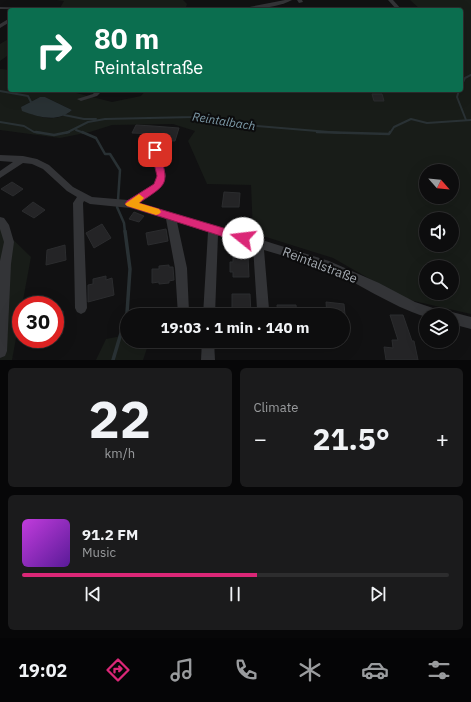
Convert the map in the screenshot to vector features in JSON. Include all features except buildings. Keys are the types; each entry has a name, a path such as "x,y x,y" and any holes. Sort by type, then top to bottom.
{"street":[{"path":"253,8 290,0"},
{"path":"390,0 398,8"},
{"path":"279,3 287,7"},
{"path":"246,5 262,7"},
{"path":"81,99 94,95 98,92"},
{"path":"130,204 158,186 162,176 155,150"},
{"name":"Reintalstraße","path":"0,158 34,161 46,167 70,189 82,197 90,200 130,204 213,230 258,242 325,264 419,309"},
{"path":"0,175 23,159"},
{"path":"81,308 78,203 82,197"},
{"path":"171,217 181,268 183,308"},
{"path":"0,221 5,228 9,242 5,264 0,351"},
{"path":"209,308 213,230"},
{"path":"258,242 263,308"},
{"path":"459,320 471,323"},
{"path":"208,348 208,360"}],"shaded area":[{"path":"56,0 183,0 187,4 186,8 60,8 64,1"},
{"path":"410,0 471,0 471,314 459,311 459,308 445,308 405,299 333,258 253,233 251,185 207,184 188,141 195,131 173,124 112,125 90,132 60,138 0,130 0,69 8,70 8,92 72,92 112,102 141,96 144,92 463,92 463,8 419,8","holes":["40,97 45,97 72,110 60,117 46,118 32,114 21,107"]},
{"path":"8,39 8,55 0,61 0,44"},
{"path":"40,97 45,97 72,110 66,114 54,118 41,117 22,111 21,107"},
{"path":"0,227 31,257 24,296 12,296 12,348 14,348 12,360 0,360"},
{"path":"120,336 120,348 147,348 143,360 96,360 106,339"}],"waterway":[{"path":"463,82 465,78 471,75"},
{"path":"0,91 28,96 31,102"},
{"path":"458,92 457,97 466,120"},
{"path":"64,115 84,119 96,119"},
{"name":"Reintalbach","path":"67,132 88,122 105,119 193,117 199,115 208,118 210,122 335,133"},
{"name":"Reintalbach","path":"390,133 394,127 411,119 427,123 471,120"},
{"name":"Reintalbach","path":"0,122 24,126 34,132 42,133"},
{"path":"76,130 84,133"},
{"name":"Reintalbach","path":"36,132 42,133"},
{"name":"Reintalbach","path":"42,133 54,135 67,132"},
{"path":"82,132 96,138 105,154 110,154 120,170 118,200"},
{"name":"Reintalbach","path":"317,132 335,133"},
{"name":"Reintalbach","path":"335,133 389,134 390,132"},
{"name":"Reintalbach","path":"335,133 341,133"},
{"path":"117,207 124,223 125,232"},
{"path":"113,360 127,313 130,269 125,231"}],"slow traffic":[{"path":"139,198 130,204 156,212"}],"route":[{"path":"155,150 162,176 158,186 130,204 243,238"}]}
